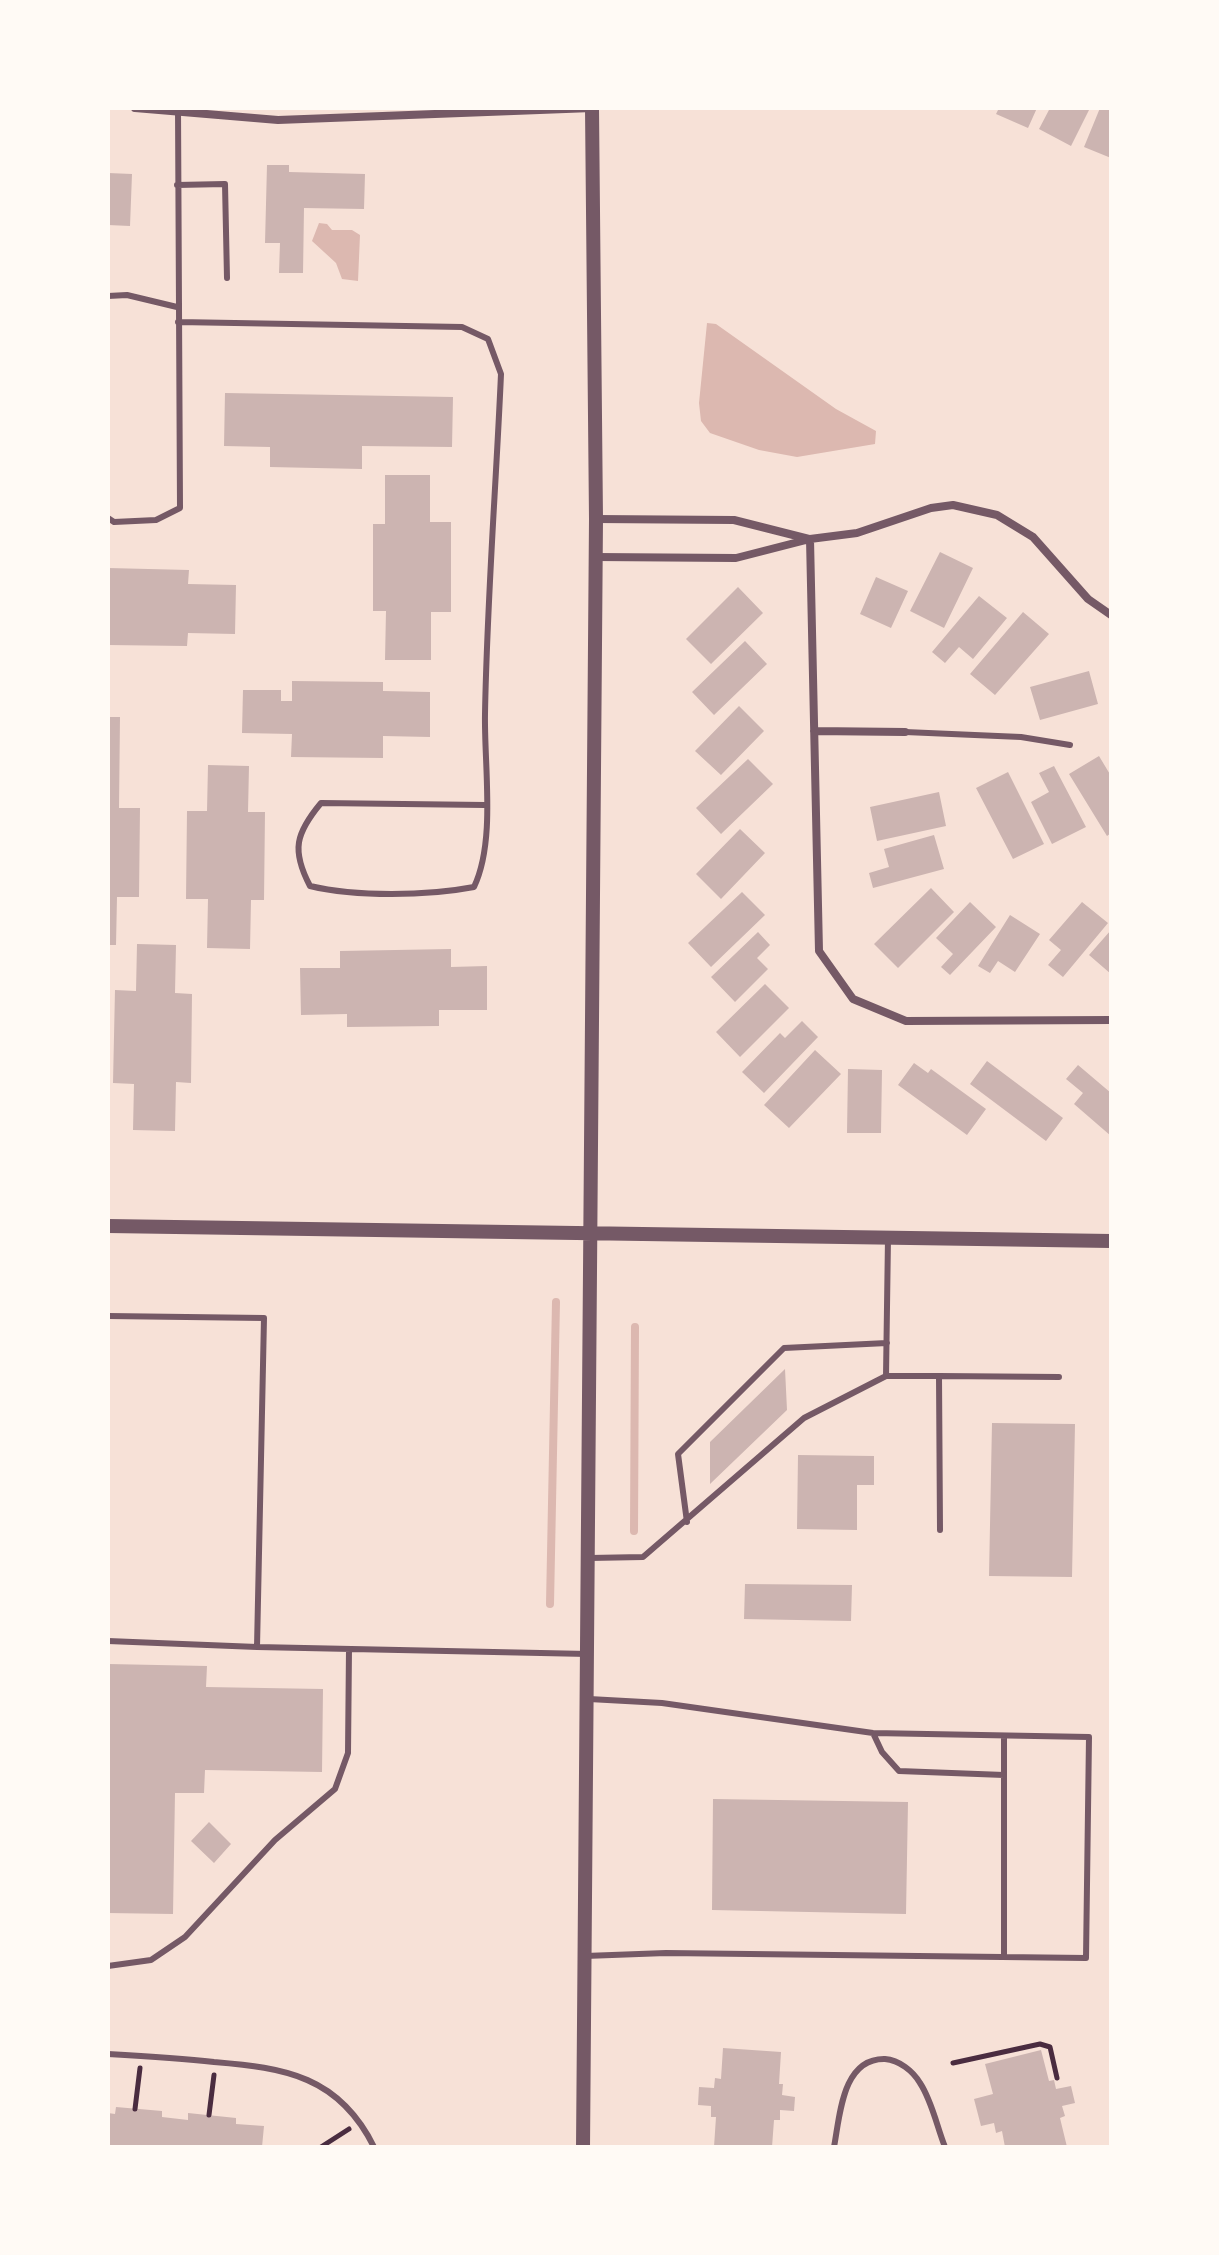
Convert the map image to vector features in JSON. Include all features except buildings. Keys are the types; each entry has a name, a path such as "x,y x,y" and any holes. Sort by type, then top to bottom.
{"street":[{"path":"135,108 278,120 592,108 596,557 583,2147"},
{"path":"596,557 736,558 810,539 857,533 931,508 973,508 997,515 1033,537 1088,599 1111,615"},
{"path":"596,519 734,520 810,539"},
{"path":"810,539 819,951 853,999 906,1021 1111,1020"},
{"path":"814,731 905,732"},
{"path":"108,1226 1111,1241"}],"lane":[{"path":"108,518 114,522 156,520 180,508 178,110"},
{"path":"177,185 225,184 227,278"},
{"path":"108,296 127,295 177,307"},
{"path":"178,322 462,327 488,339 501,374 485,713 485,805 484,866 474,887 453,891 335,892 310,886 299,865 300,828 321,803 485,805"},
{"path":"905,732 1021,737 1070,745"},
{"path":"886,1376 888,1238"},
{"path":"108,1316 264,1318 257,1647"},
{"path":"687,1522 678,1454 784,1348 887,1343"},
{"path":"589,1558 643,1557 804,1418 886,1376 1059,1377"},
{"path":"939,1376 940,1530"},
{"path":"108,1641 588,1654"},
{"path":"108,1966 151,1960 185,1937 275,1840 335,1789 348,1753 349,1649"},
{"path":"585,1956 666,1953 1086,1958 1089,1737 873,1733 662,1703 588,1699"},
{"path":"873,1733 882,1752 899,1771 1004,1775"},
{"path":"1004,1737 1004,1957"},
{"path":"108,2054 216,2062 294,2073 339,2099 359,2121 374,2147"},
{"path":"834,2147 843,2098 857,2071 867,2062 890,2059 910,2071 921,2084 945,2147"}],"path":[{"path":"953,2063 1040,2044 1050,2047 1057,2078"},
{"path":"135,2109 141,2056"},
{"path":"209,2115 216,2062"},
{"path":"321,2147 359,2121"}],"shaded area":[{"path":"319,223 327,224 332,230 352,230 360,235 358,281 342,279 336,263 312,241"},
{"path":"707,323 716,324 836,409 876,431 875,444 797,457 759,450 710,433 701,421 699,403"}],"waterway":[{"path":"550,1604 556,1302"},
{"path":"634,1531 635,1327"}]}
